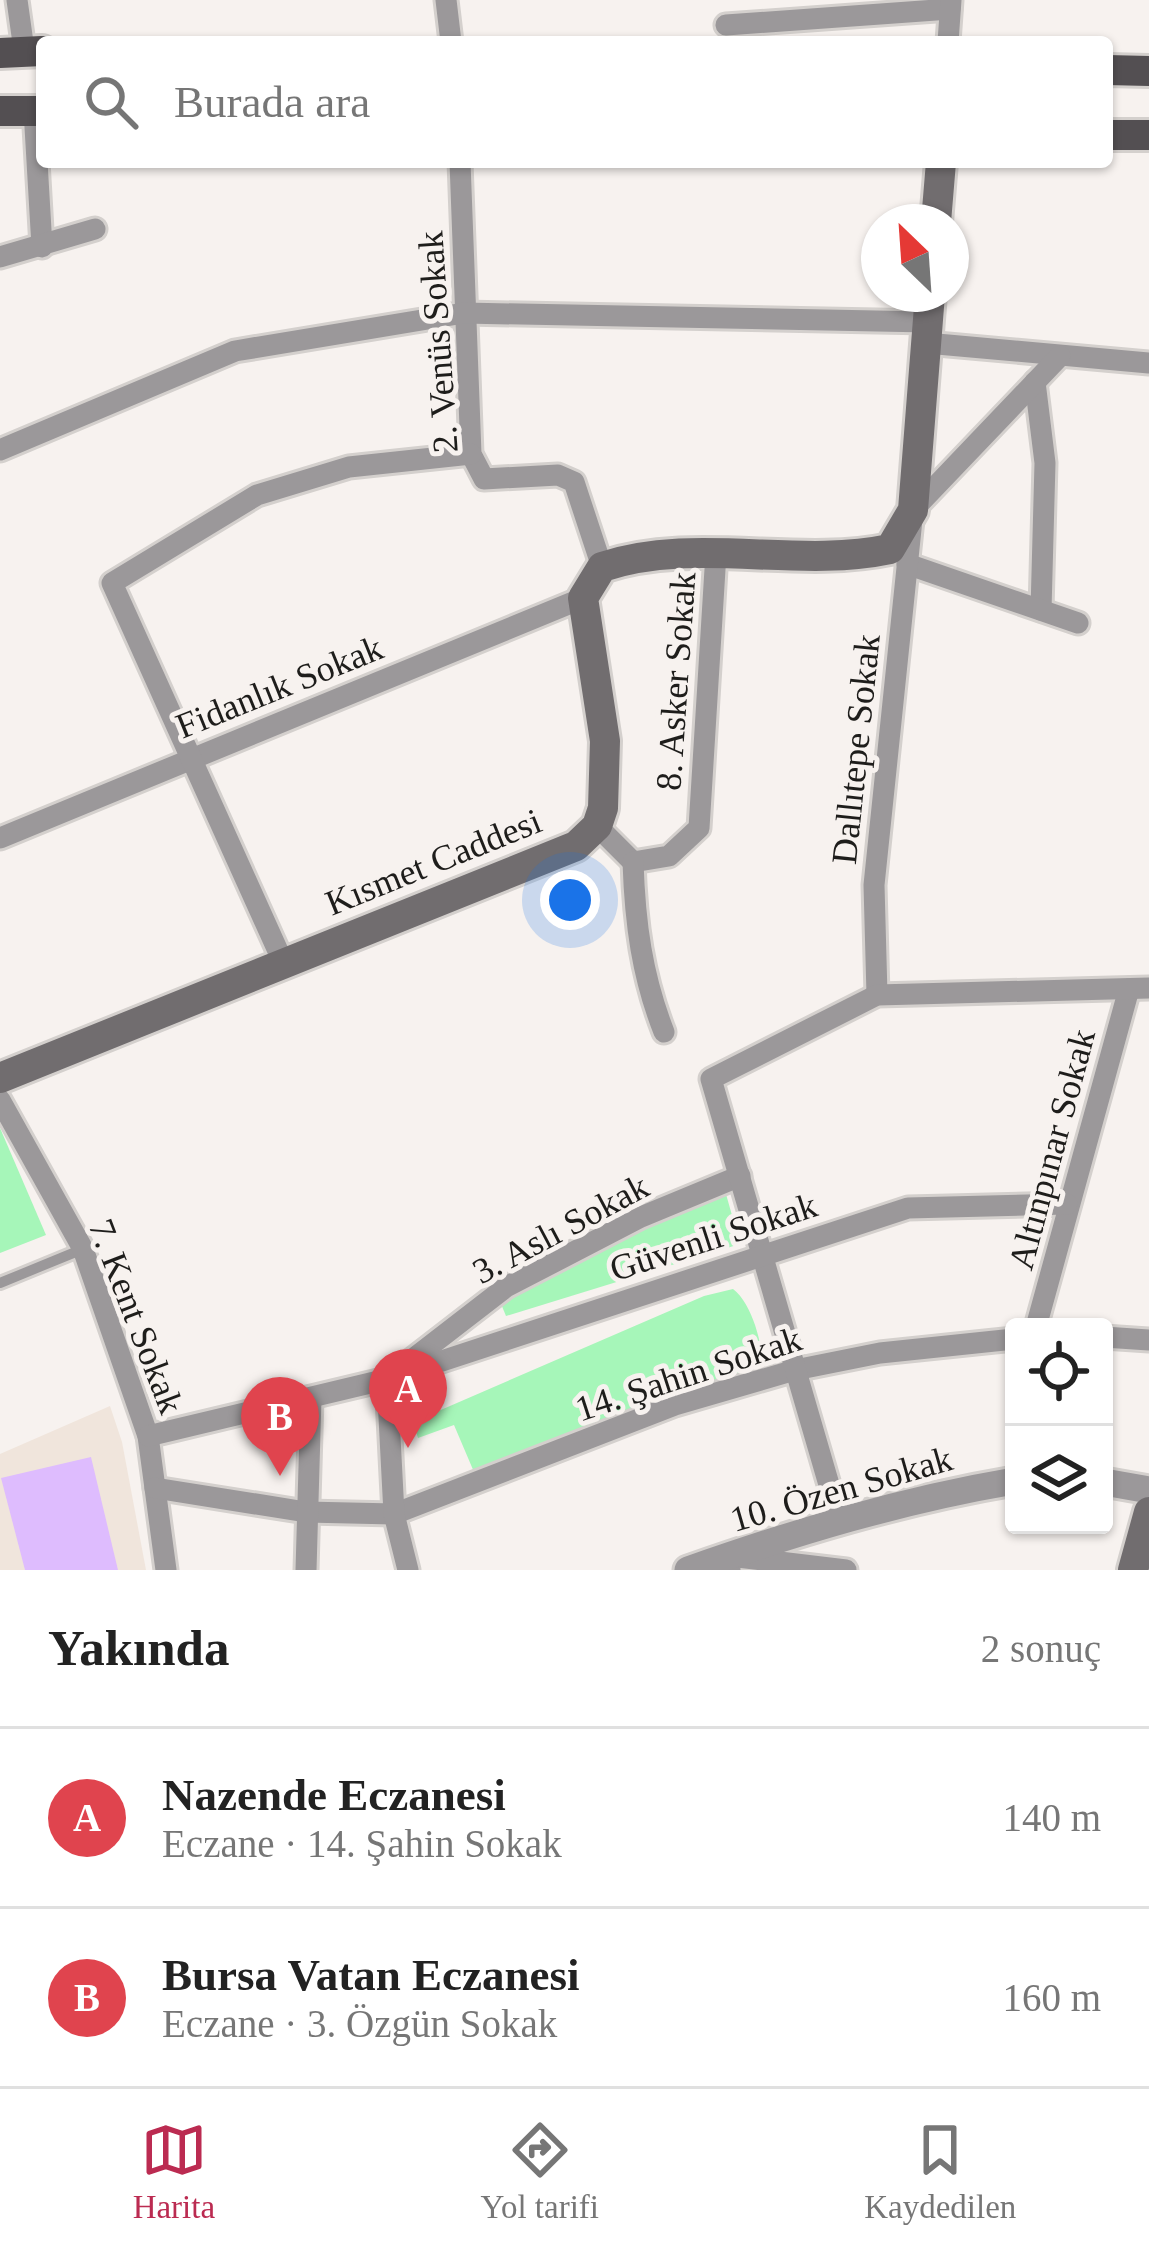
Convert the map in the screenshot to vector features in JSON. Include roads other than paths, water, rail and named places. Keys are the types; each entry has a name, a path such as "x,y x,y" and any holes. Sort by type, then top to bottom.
{"main road":[{"path":"1113,70 1149,71"},
{"path":"0,111 36,111"},
{"path":"1113,135 1149,135"},
{"path":"938,204 940,168"},
{"path":"583,598 602,567 631,557 861,555 890,549 913,510 928,320"},
{"name":"Kısmet Caddesi","path":"0,1078 576,846 596,826 604,808 604,740 583,598"},
{"path":"1133,1570 1149,1512"}],"street":[{"path":"17,0 22,51"},
{"path":"446,0 451,36"},
{"path":"726,25 950,4 948,36"},
{"path":"40,168 42,247"},
{"name":"2. Venüs Sokak","path":"460,168 471,454 484,479 558,475 574,482 602,567"},
{"path":"0,257 95,230"},
{"path":"0,450 235,351 464,313 928,320 1060,356 1149,363"},
{"path":"913,510 1060,356"},
{"path":"1035,382 1046,463 1041,610"},
{"path":"283,962 112,583 257,495 350,467 471,454"},
{"name":"Dallıtepe Sokak","path":"877,995 874,885 913,510"},
{"name":"8. Asker Sokak","path":"633,862 669,856 699,828 716,553"},
{"path":"907,565 1078,623"},
{"name":"Fidanlık Sokak","path":"0,838 583,598"},
{"path":"596,826 633,862 634,915 646,986 664,1033"},
{"path":"839,1519 712,1079 877,995 1139,988"},
{"name":"Altınpınar Sokak","path":"1038,1318 1067,1204 1139,988"},
{"name":"7. Kent Sokak","path":"0,1100 83,1249 148,1436 166,1570"},
{"name":"3. Aslı Sokak","path":"148,1436 387,1379 506,1287 641,1217 740,1176"},
{"name":"Güvenli Sokak","path":"387,1379 762,1252 908,1208 1067,1204"},
{"path":"1113,1338 1149,1340"},
{"name":"14. Şahin Sokak","path":"394,1514 675,1406 795,1370 880,1353 1005,1340"},
{"path":"387,1379 394,1514 408,1570"},
{"path":"306,1570 311,1397"},
{"name":"10. Özen Sokak","path":"688,1570 729,1563 839,1519 1005,1482"},
{"path":"1113,1484 1149,1490"},
{"path":"155,1488 306,1512 394,1514"},
{"path":"729,1563 846,1570"}],"lane":[{"path":"0,1283 83,1249"}],"place":[{"name":"Nazende Eczanesi","path":"408,1448"},
{"name":"Bursa Vatan Eczanesi","path":"280,1476"}]}
